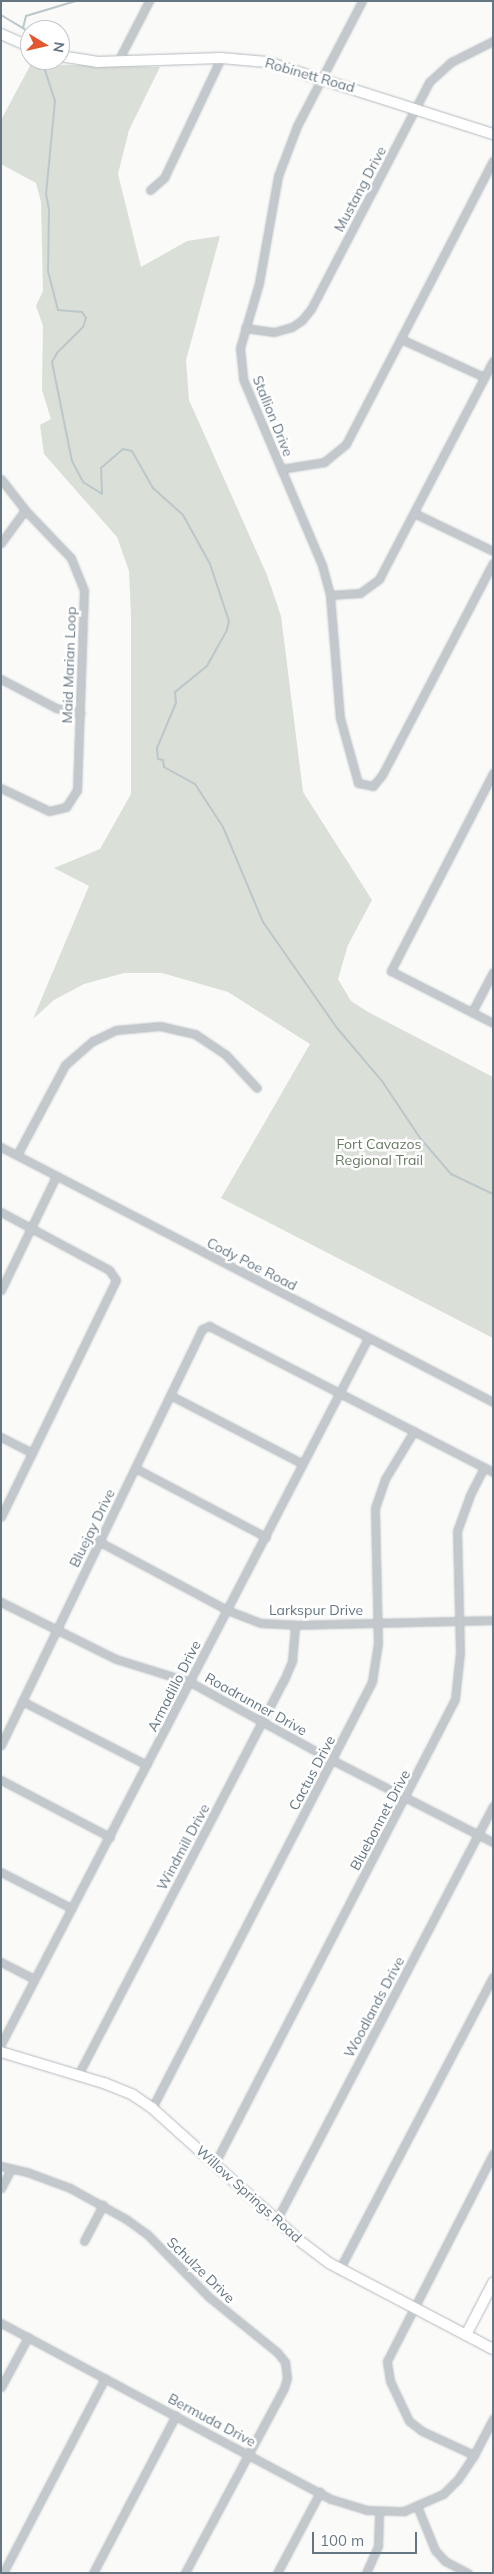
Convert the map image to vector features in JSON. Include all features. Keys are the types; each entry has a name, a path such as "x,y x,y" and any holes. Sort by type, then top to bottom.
{"street":[{"path":"118,61 149,1"},
{"name":"Stallion Drive","path":"362,1 297,126 278,176 259,283 240,348 243,379 322,565 330,595 340,718 355,777 366,786 372,786 382,775 493,563"},
{"path":"1,34 20,43"},
{"name":"Mustang Drive","path":"245,328 274,332 292,327 311,309 416,108 439,71 493,41"},
{"name":"Robinett Road","path":"70,57 118,61 221,58 267,62 322,77 493,134"},
{"path":"150,190 164,178 221,58"},
{"path":"281,469 314,465 341,450 401,339 493,160"},
{"path":"401,339 484,377"},
{"path":"330,595 360,593 379,579 493,361"},
{"name":"Maid Marian Loop","path":"1,479 25,510 71,558 84,590 77,790 66,807 58,811 40,809 1,788"},
{"path":"1,543 25,510"},
{"path":"414,513 493,551"},
{"path":"1,679 56,708 80,712"},
{"path":"493,773 391,971 493,1023"},
{"path":"472,1012 493,972"},
{"path":"16,1155 65,1065 93,1041 125,1028 160,1026 195,1034 226,1055 257,1088"},
{"name":"Cody Poe Road","path":"1,1147 493,1402"},
{"path":"1,1290 56,1176"},
{"path":"1,1212 109,1270 116,1280 1,1517"},
{"name":"Bluejay Drive","path":"1,1744 202,1329 209,1326 338,1392"},
{"name":"Armadillo Drive","path":"1,2044 266,1537 301,1463 368,1338"},
{"path":"338,1392 493,1472"},
{"path":"170,1395 301,1463"},
{"name":"Cactus Drive","path":"152,2108 374,1675 378,1622 375,1508 385,1479 414,1430"},
{"path":"1,1438 32,1453"},
{"path":"135,1468 266,1537"},
{"name":"Bluebonnet Drive","path":"215,2163 406,1797 455,1699 460,1666 457,1531 470,1495 484,1468"},
{"name":"Larkspur Drive","path":"98,1541 227,1610 261,1623 295,1625 493,1620"},
{"name":"Roadrunner Drive","path":"1,1602 132,1665 190,1682 332,1760 493,1842"},
{"name":"Windmill Drive","path":"78,2075 292,1661 295,1625"},
{"path":"22,1701 147,1765"},
{"path":"1,1780 110,1837"},
{"name":"Woodlands Drive","path":"277,2219 493,1806"},
{"path":"1,1872 71,1908"},
{"path":"1,1962 34,1979"},
{"path":"339,2270 493,1977"},
{"name":"Willow Springs Road","path":"1,2052 78,2075 133,2096 152,2108 300,2241 339,2270 493,2349"},
{"path":"474,2456 414,2426 390,2381 389,2352 493,2154"},
{"name":"Schulze Drive","path":"1,2166 45,2178 103,2205 147,2234 209,2297 277,2352 285,2362 287,2378 284,2388 248,2453"},
{"path":"1,2188 11,2169"},
{"path":"84,2241 103,2205"},
{"path":"466,2335 493,2283"},
{"name":"Bermuda Drive","path":"1,2323 342,2503 379,2511 404,2511 431,2501 452,2487 474,2456 493,2419"},
{"path":"1,2387 28,2337"},
{"path":"3,2573 105,2378"},
{"path":"93,2573 176,2415"},
{"path":"185,2573 248,2453"},
{"path":"277,2573 320,2492"},
{"path":"417,2506 435,2550 445,2561 468,2573"},
{"path":"366,2573 378,2546 379,2511"}],"green space":[{"name":"Fort Cavazos Regional Trail","path":"70,65 160,67 129,130 118,174 141,267 187,241 220,236 186,360 189,400 267,575 281,616 303,792 372,900 348,945 338,979 351,1001 368,1012 493,1077 493,1338 221,1198 310,1044 228,992 162,973 124,973 84,984 54,1000 33,1019 89,886 54,868 100,849 131,794 131,614 129,571 117,537 44,454 40,425 51,419 42,390 43,326 36,306 43,291 41,202 36,183 1,164 1,120 28,70 70,70"}],"waterway":[{"path":"25,20 26,16 76,1"},
{"path":"1,15 20,26"},
{"path":"45,70 55,101 46,194 49,210 48,271 58,310 82,312 86,318 83,327 57,353 52,362 72,461 83,482 102,494 101,468 123,449 132,451 153,488 183,515 210,564 229,621 227,630 207,666 175,692 176,703 157,748 158,759 163,760 164,767 195,784 223,827 263,922 337,1028 382,1081 420,1138 451,1174 493,1194"}]}
